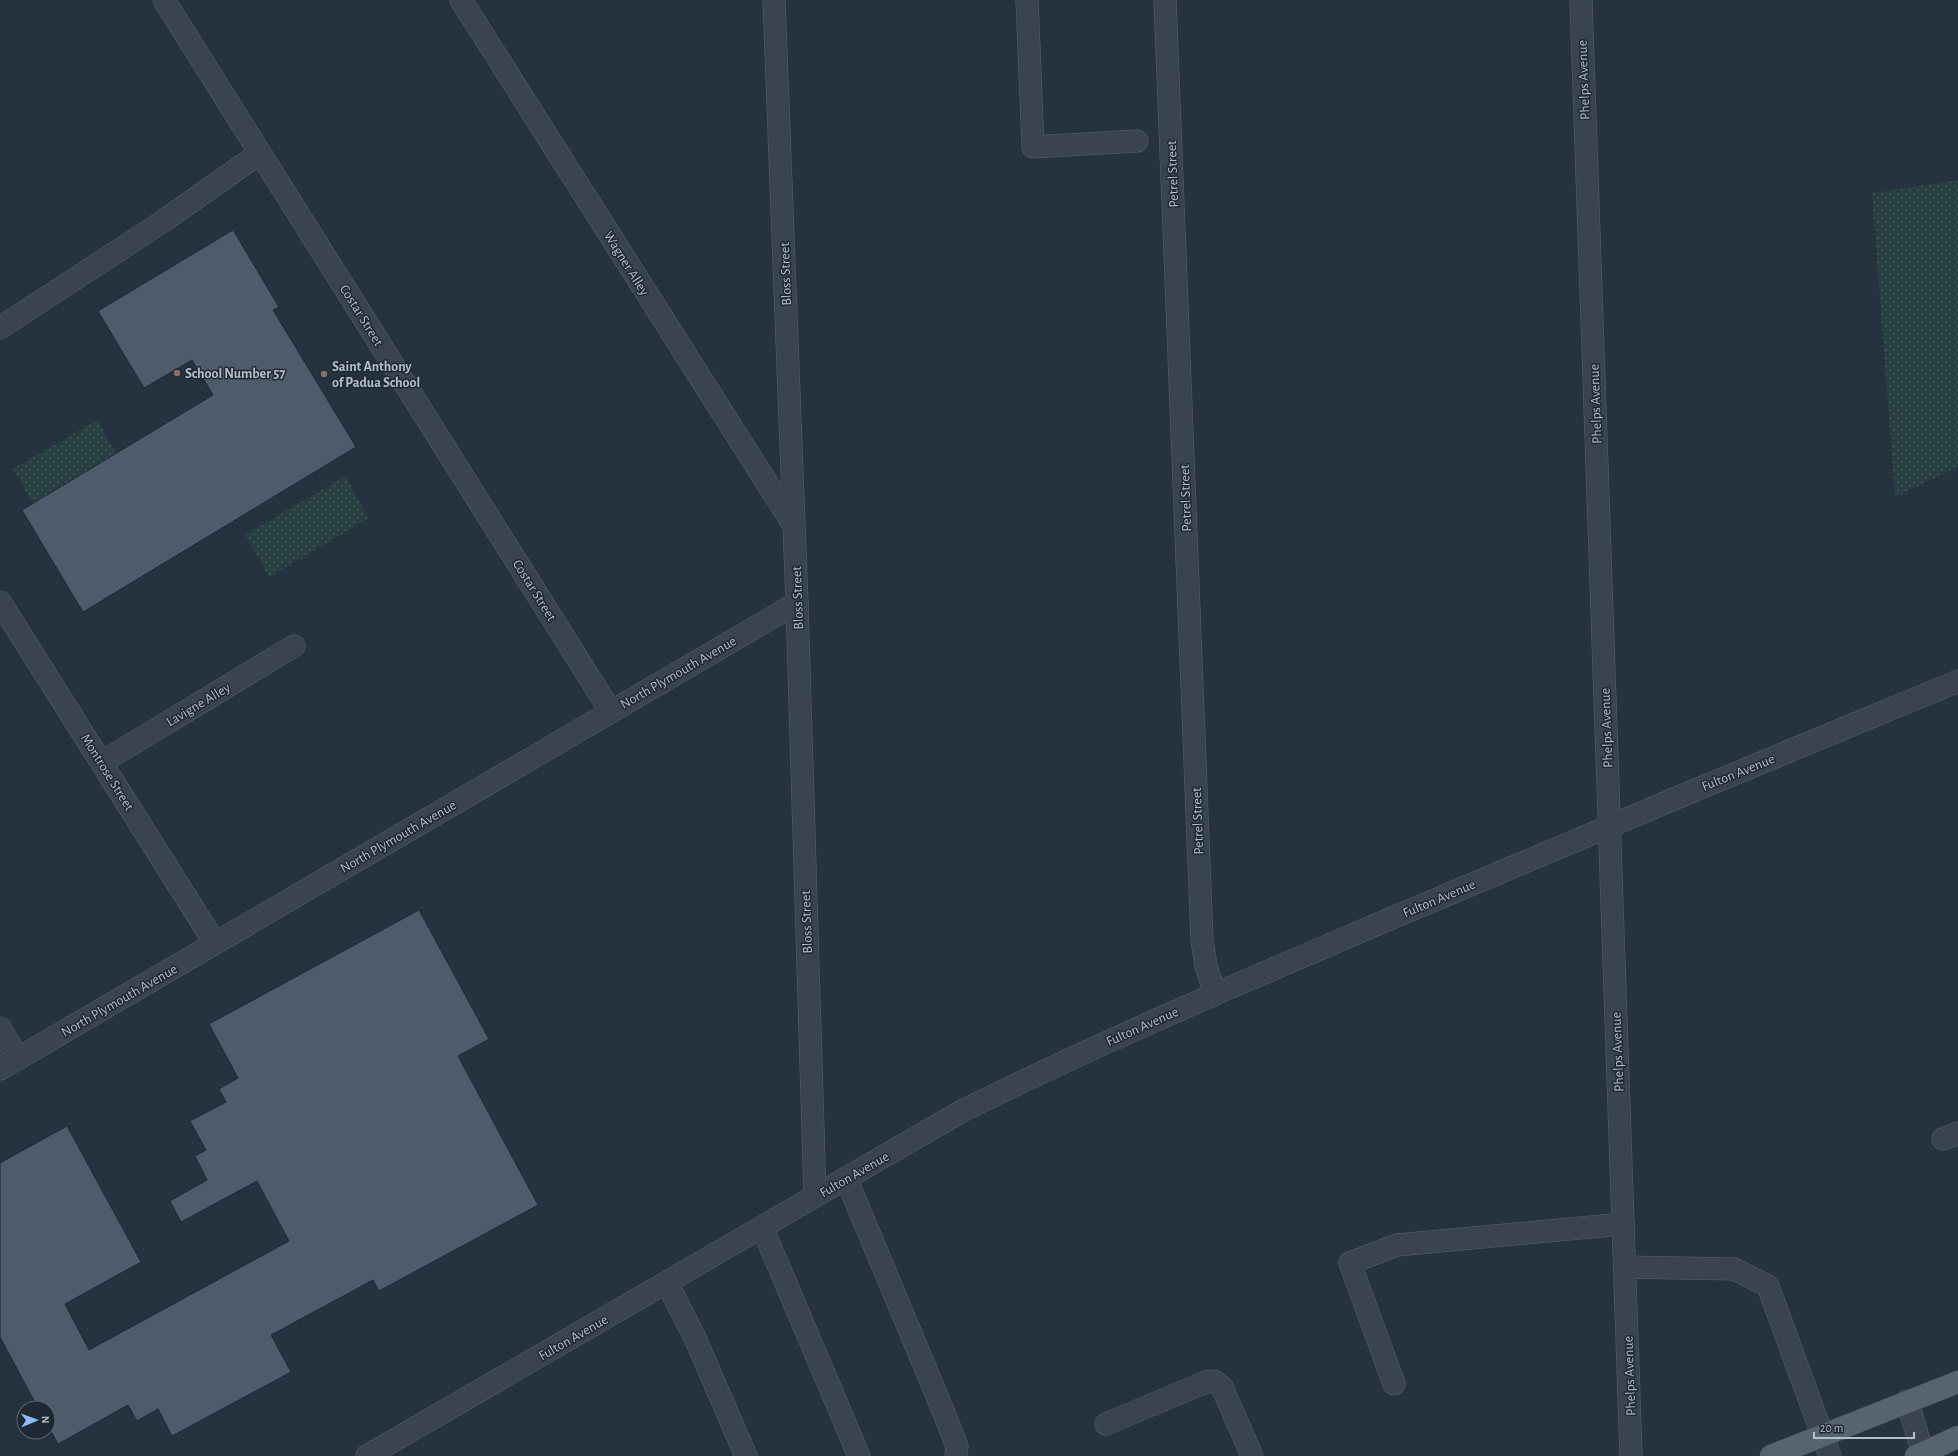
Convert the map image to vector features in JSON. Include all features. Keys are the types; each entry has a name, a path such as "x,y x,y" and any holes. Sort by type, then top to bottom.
{"main road":[{"path":"1771,1456 1958,1382"},
{"path":"1921,1455 1958,1437"}],"street":[{"name":"Costar Street","path":"164,0 611,712"},
{"name":"Wagner Alley","path":"461,0 794,525"},
{"name":"Bloss Street","path":"774,0 797,603 815,1196"},
{"path":"1027,0 1033,147 1137,142"},
{"name":"Petrel Street","path":"1165,0 1202,940 1207,973 1214,994"},
{"name":"Phelps Avenue","path":"1581,0 1631,1456"},
{"path":"0,328 162,222 260,153"},
{"name":"Montrose Street","path":"0,602 215,944"},
{"name":"North Plymouth Avenue","path":"9,1064 797,603"},
{"name":"Lavigne Alley","path":"102,762 294,646"},
{"name":"Fulton Avenue","path":"367,1456 962,1111 1037,1074 1214,994 1609,825 1958,681"},
{"path":"0,1028 9,1064"},
{"path":"846,1178 956,1451"},
{"path":"1394,1384 1350,1263 1396,1245 1623,1224"},
{"path":"762,1227 859,1456"},
{"path":"1625,1267 1734,1269 1768,1286 1830,1456"},
{"path":"667,1283 695,1338 746,1456"},
{"path":"1106,1424 1206,1382 1214,1381 1222,1387 1252,1456"},
{"path":"1907,1401 1921,1455"}],"green space":[{"path":"1958,180 1958,467 1895,497 1872,193"},
{"path":"97,420 116,453 33,504 13,469"},
{"path":"345,476 369,518 269,577 245,535"}],"building":[{"path":"233,230 279,307 273,310 356,447 83,612 22,510 213,395 192,360 144,388 98,311"},
{"path":"419,910 489,1039 458,1056 538,1205 379,1291 373,1280 271,1335 291,1372 172,1436 158,1409 137,1421 128,1405 58,1444 56,1440 56,1400 34,1400 0,1337 0,1163 67,1126 141,1262 65,1304 89,1350 289,1241 257,1181 181,1222 170,1201 207,1180 195,1156 206,1150 190,1121 226,1102 219,1089 238,1078 209,1024"}],"place":[{"name":"School Number 57","path":"177,373"},
{"name":"Saint Anthony of Padua School","path":"324,374"}]}
